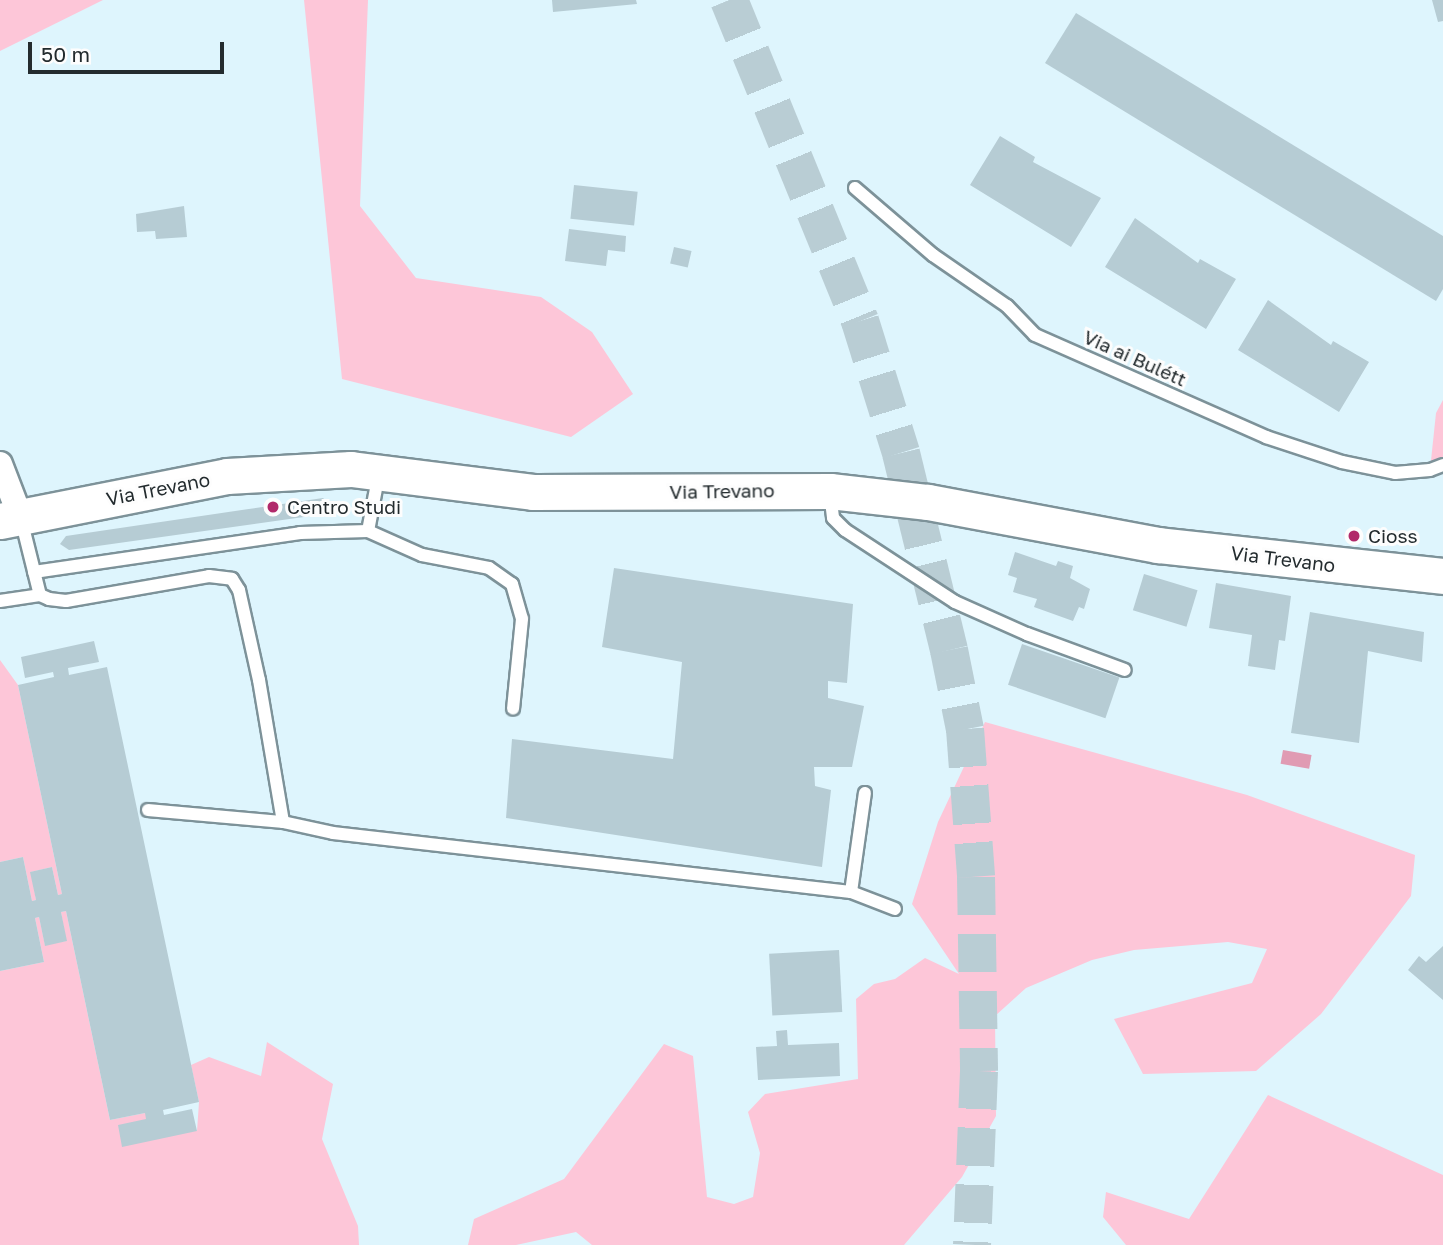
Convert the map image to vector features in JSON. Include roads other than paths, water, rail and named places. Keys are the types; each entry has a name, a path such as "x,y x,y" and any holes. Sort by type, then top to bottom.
{"main road":[{"name":"Via Trevano","path":"10,518 227,476 319,468 379,472 533,492 830,491 928,502 1158,545 1443,576"}],"street":[{"path":"0,464 10,518"}],"lane":[{"name":"Via ai Bulétt","path":"855,188 933,255 1007,306 1035,335 1266,437 1342,463 1395,472 1430,470 1443,464"},
{"path":"368,531 379,472"},
{"path":"830,491 833,518 845,530 955,602 1027,634 1125,670"},
{"path":"10,518 34,572 40,596"},
{"path":"34,572 300,533 368,531 422,555 489,568 512,584 522,619 513,709"},
{"path":"0,601 40,596 66,601 209,576 232,579 239,590 259,680 283,822"},
{"path":"851,892 865,793"},
{"path":"148,810 283,822 333,832 851,892 895,909"}],"tunnel":[{"path":"729,0 860,321 901,453 949,650 965,729 976,877 979,1071 972,1245"}],"place":[{"name":"Centro Studi","path":"273,507"},
{"name":"Cioss","path":"1354,536"}]}
